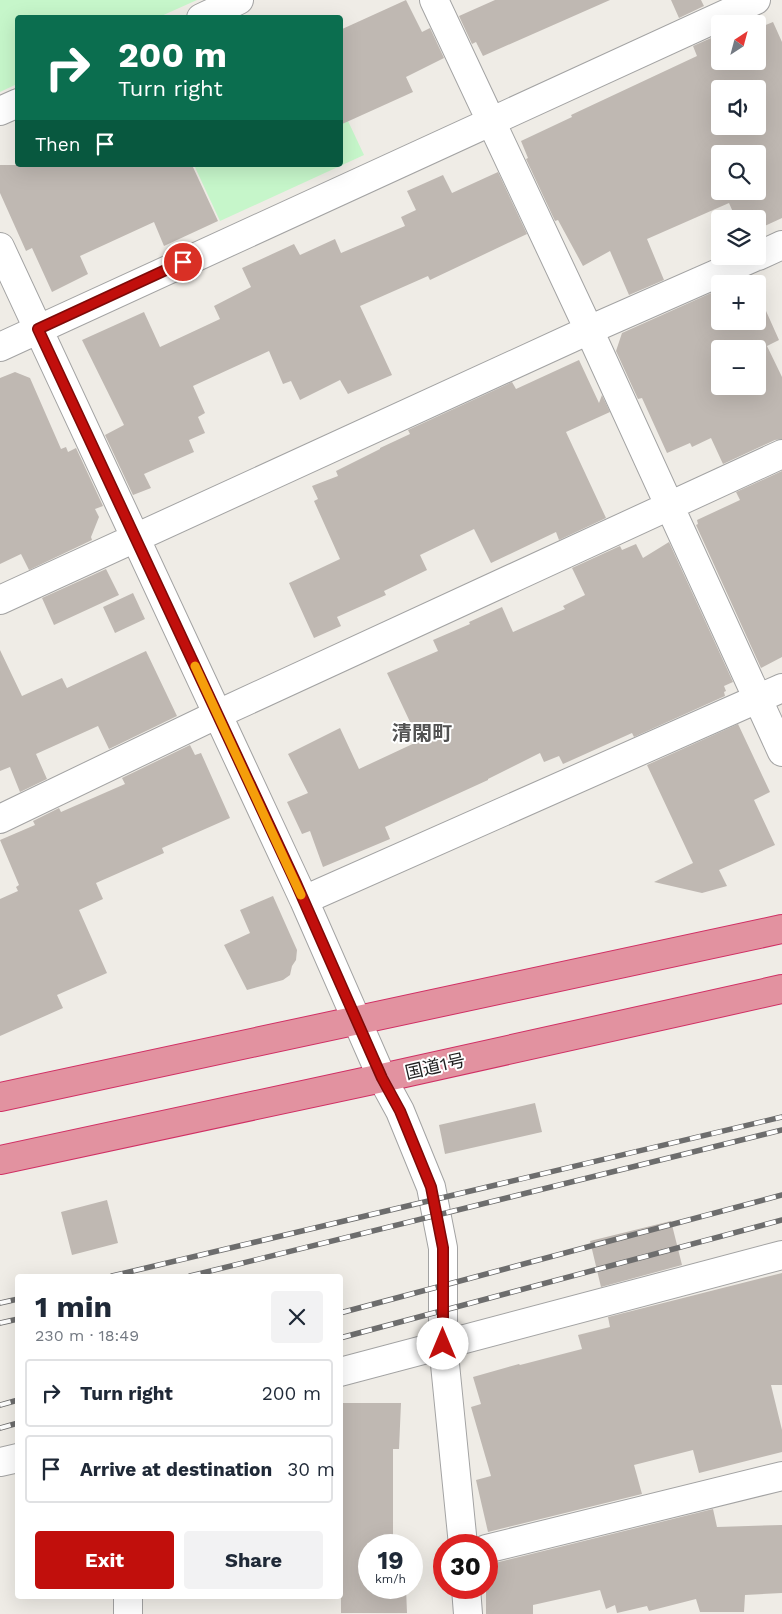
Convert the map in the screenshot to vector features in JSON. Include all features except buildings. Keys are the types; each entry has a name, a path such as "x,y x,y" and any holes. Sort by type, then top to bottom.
{"highway":[{"path":"0,1097 782,930"},
{"name":"国道1号","path":"0,1160 782,989"}],"street":[{"path":"207,15 239,0"},
{"path":"434,0 589,330 782,752"},
{"path":"0,347 756,0"},
{"path":"0,111 15,104"},
{"path":"766,252 782,245"},
{"path":"0,246 134,539 304,900 382,1078 400,1111 431,1187 443,1248 443,1344 462,1534"},
{"path":"0,600 589,330 737,265"},
{"path":"0,819 218,714 782,454"},
{"path":"304,900 782,688"},
{"path":"343,1371 782,1256"},
{"path":"0,1462 15,1459"},
{"path":"498,1545 782,1476"},
{"path":"128,1599 128,1614"},
{"path":"467,1599 468,1614"}],"green space":[{"path":"0,0 197,0 163,15 15,15 15,85 0,92"},
{"path":"348,121 364,155 343,165 343,124"},
{"path":"195,167 338,167 220,221"}],"railway":[{"path":"120,1274 782,1117"},
{"path":"198,1274 782,1130"},
{"path":"343,1312 782,1195"},
{"path":"343,1337 782,1220"},
{"path":"0,1303 15,1300"},
{"path":"0,1323 15,1320"},
{"path":"0,1405 15,1401"},
{"path":"0,1428 15,1424"}],"slow traffic":[{"path":"195,666 301,895"}],"district":[{"name":"清閑町","path":"422,733"}],"route":[{"path":"183,262 38,329 134,539 296,883 382,1078 400,1111 431,1187 443,1248 443,1344"}]}
